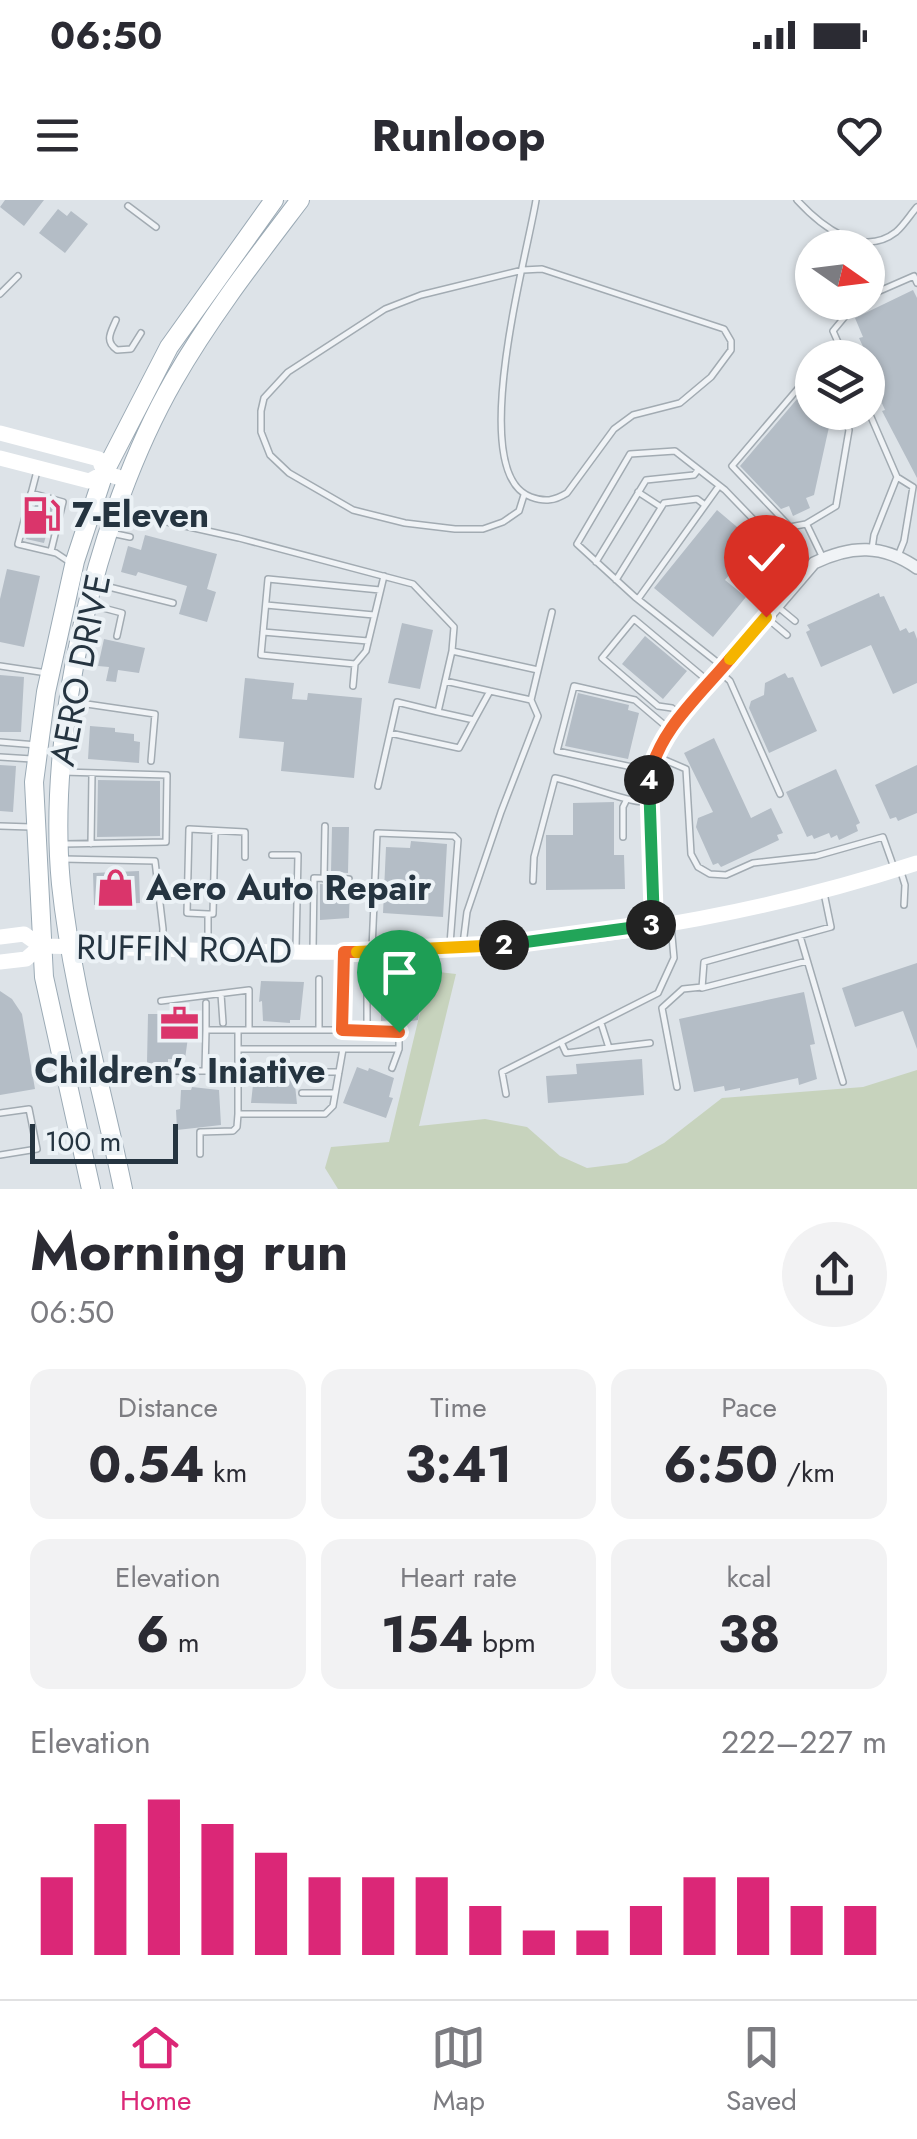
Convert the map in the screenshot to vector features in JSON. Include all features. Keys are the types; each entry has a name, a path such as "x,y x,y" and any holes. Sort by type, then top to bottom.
{"main road":[{"name":"AERO DRIVE","path":"92,1189 57,1046 41,946 34,827 36,752 50,674 75,562 104,473 169,347 274,200"},
{"path":"238,286 246,258 289,200"},
{"name":"AERO DRIVE","path":"123,1189 70,946 60,851 60,772 70,701 94,584 114,510 127,480 173,381 300,200"},
{"path":"0,433 99,459 104,473"},
{"path":"0,458 89,481 104,473 127,480"},
{"name":"RUFFIN ROAD","path":"41,946 372,952 520,944 662,924 824,892 917,863"},
{"path":"0,937 24,934 41,946 26,959 0,962"}],"street":[{"path":"662,924 649,802 650,772 670,730 804,572 823,558 842,550 872,549 898,556 917,568"}],"lane":[{"path":"524,495 519,512 483,528 455,530 353,510 289,473 270,455 261,421 264,398 288,372 385,309 421,295 523,270 542,269 724,329 731,350 711,378 680,403 632,415 614,428 567,493 556,500 524,495 503,454 499,420 502,383 523,270 536,200"},
{"path":"797,200 817,222 836,234 867,241 883,240 898,231 917,207"},
{"path":"128,206 156,228"},
{"path":"0,294 18,276"},
{"path":"885,289 914,276 917,283"},
{"path":"116,320 109,336 117,350 131,349 141,333"},
{"path":"795,392 732,466 790,527 806,524 836,506 849,430"},
{"path":"877,430 897,477 915,486 898,556"},
{"path":"780,794 730,681 576,544 630,454 675,451 719,486 804,572"},
{"path":"37,468 18,544 75,562"},
{"path":"596,562 646,480 694,475 698,470"},
{"path":"872,549 897,477"},
{"path":"638,599 719,486"},
{"path":"638,492 661,507"},
{"path":"31,493 64,502 51,552"},
{"path":"616,580 664,503 697,499 705,505"},
{"path":"114,510 414,584 454,627 438,712"},
{"path":"806,524 823,558"},
{"path":"108,532 130,538"},
{"path":"753,576 778,544"},
{"path":"353,686 355,664 368,641 384,576"},
{"path":"355,664 261,655 268,579 380,590"},
{"path":"94,584 173,603"},
{"path":"89,604 122,613 118,636"},
{"path":"266,605 374,615"},
{"path":"776,605 795,620"},
{"path":"457,948 501,812 538,716 531,700 552,612"},
{"path":"766,617 787,634"},
{"path":"682,716 672,708 658,706 602,658 634,620 710,683"},
{"path":"263,632 368,641"},
{"path":"452,652 538,670"},
{"path":"0,666 50,674"},
{"path":"445,682 531,700"},
{"path":"650,772 557,751 574,686 634,700 670,730"},
{"path":"390,733 459,748 490,691"},
{"path":"70,701 155,714 152,761"},
{"path":"378,786 398,702 474,720"},
{"path":"0,742 36,752"},
{"path":"0,758 36,752"},
{"path":"655,756 686,768 691,854 703,871 722,876 753,863 816,856 883,837 905,885 904,905"},
{"path":"60,772 166,775 166,842 91,844 60,851"},
{"path":"91,844 92,774"},
{"path":"532,880 534,857 555,778 636,804 649,802"},
{"path":"623,837 627,799"},
{"path":"0,826 34,827"},
{"path":"324,878 325,826"},
{"path":"215,831 213,914 187,913 189,829 245,832 245,857"},
{"path":"372,952 378,832 454,836 458,840 457,948"},
{"path":"60,851 155,861 162,949"},
{"path":"272,855 298,855 305,952"},
{"path":"305,952 314,878 348,879"},
{"path":"702,987 704,962 831,927 824,892"},
{"path":"208,914 208,950"},
{"path":"506,1094 502,1072 650,998 662,988 674,958 662,924"},
{"path":"800,936 843,1082"},
{"path":"342,1030 344,952"},
{"path":"677,1087 662,1008 683,989 807,961"},
{"path":"319,979 319,1030"},
{"path":"367,980 367,1031"},
{"path":"161,1001 249,990 249,1030"},
{"path":"222,994 223,1023"},
{"path":"205,1071 206,1002"},
{"path":"601,1023 608,1048"},
{"path":"206,1030 399,1032 399,1049 392,1068"},
{"path":"200,1154 200,1132 232,1131 237,1127 238,1030"},
{"path":"561,1042 566,1053 650,1043"},
{"path":"238,1049 399,1049"},
{"path":"238,1114 325,1114 334,1106 343,1049"},
{"path":"160,1070 238,1072"},
{"path":"301,1072 339,1072"},
{"path":"302,1093 335,1093"},
{"path":"0,1113 29,1109 37,1149 0,1155"}],"green space":[{"path":"430,971 456,974 419,1126 485,1119 527,1127 560,1156 587,1168 627,1163 664,1143 722,1098 863,1087 917,1070 917,1189 338,1189 325,1168 331,1147 389,1142"}],"building":[{"path":"5,200 44,200 24,226 0,207"},
{"path":"58,209 67,216 71,211 88,224 65,253 39,233"},
{"path":"913,290 917,298 917,478 885,417 885,340 859,338 863,337 856,320 885,320 885,304"},
{"path":"795,401 795,430 828,430 814,495 806,498 810,508 793,516 789,506 781,509 740,466"},
{"path":"36,501 54,506 44,543 26,539"},
{"path":"717,510 756,543 725,580 746,597 713,637 654,588"},
{"path":"145,535 217,554 207,589 216,592 207,622 179,614 187,586 138,572 136,576 121,572 128,546 141,550"},
{"path":"7,569 40,576 24,647 0,642 0,599"},
{"path":"879,593 900,631 914,631 917,639 917,683 893,694 871,645 821,667 806,632 810,630 807,625"},
{"path":"402,623 433,630 420,689 388,683"},
{"path":"645,636 687,671 663,699 622,664"},
{"path":"104,639 145,648 139,673 118,670 116,682 106,681 109,667 98,666"},
{"path":"785,673 788,678 793,677 817,731 769,753 749,708 751,701 764,695 765,683"},
{"path":"0,675 24,677 21,732 0,732"},
{"path":"245,678 294,683 292,699 307,700 308,693 362,698 354,778 281,771 284,742 239,738"},
{"path":"578,693 629,705 628,710 639,713 628,759 565,746"},
{"path":"90,726 134,734 134,741 140,742 139,763 88,759"},
{"path":"714,738 751,818 771,808 783,833 777,835 779,840 721,867 718,863 713,865 696,827 698,818 713,812 684,753"},
{"path":"0,765 16,766 13,812 0,811"},
{"path":"917,765 917,813 898,821 896,817 890,819 875,785"},
{"path":"836,769 860,823 856,825 858,831 839,840 829,833 814,839 812,835 807,837 786,792"},
{"path":"98,780 160,781 160,836 97,837"},
{"path":"614,802 614,855 624,855 625,889 546,890 546,835 573,835 573,803"},
{"path":"332,827 349,827 348,873 331,872"},
{"path":"411,841 447,844 443,917 383,913 386,847 410,848"},
{"name":"Aero Auto Repair","path":"139,871 140,903 94,905 93,873"},
{"path":"320,884 350,885 349,918 320,920"},
{"path":"917,963 917,1049 903,1011 855,1027 842,988"},
{"path":"261,981 304,982 300,1020 263,1021 262,1001 259,1002"},
{"path":"378,981 424,982 418,1020 392,1024 392,1020 381,1021 381,1007 376,1008"},
{"path":"0,991 12,999 22,1014 35,1089 0,1095"},
{"path":"804,992 815,1044 810,1045 817,1079 799,1085 798,1078 740,1091 725,1091 724,1086 694,1092 679,1019"},
{"path":"148,1014 168,1014 168,1020 186,1020 189,1030 185,1059 168,1059 168,1064 147,1063"},
{"path":"642,1059 644,1095 548,1103 546,1076 577,1074 576,1064"},
{"path":"266,1061 293,1066 297,1104 251,1103 255,1066 266,1065"},
{"path":"357,1067 394,1078 386,1118 343,1103"},
{"path":"181,1090 219,1090 221,1125 177,1130"}],"place":[{"name":"7-Eleven","path":"42,515"},
{"name":"Aero Auto Repair","path":"116,888"},
{"name":"Children’s Iniative","path":"180,1024"}],"route":[{"path":"399,1032 342,1030 344,952 520,944 654,925 648,784 652,764 668,733 766,617"}]}
